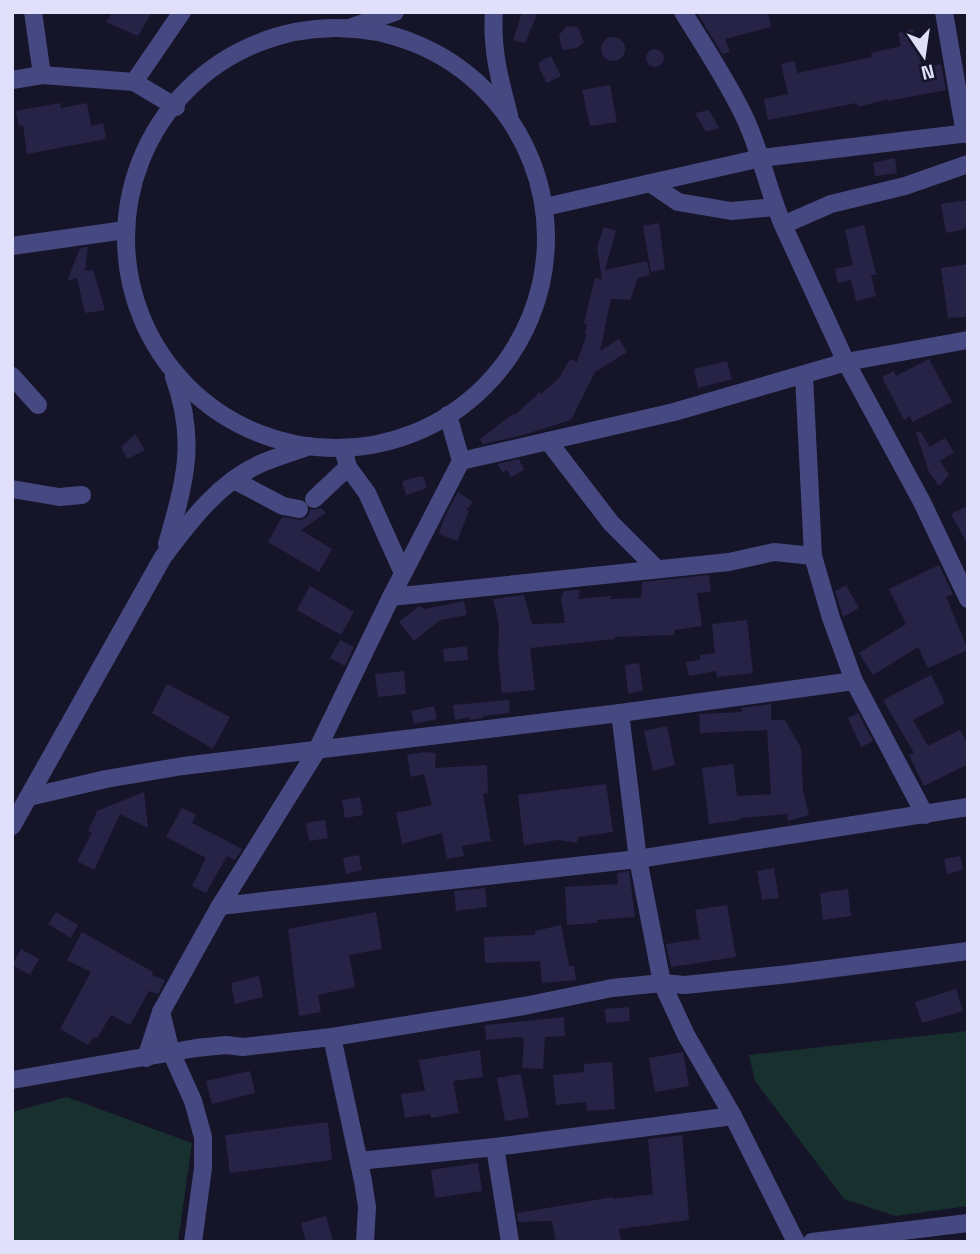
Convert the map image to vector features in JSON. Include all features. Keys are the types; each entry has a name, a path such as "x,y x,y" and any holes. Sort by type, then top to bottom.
{"street":[{"path":"33,12 42,75"},
{"path":"134,82 181,12"},
{"path":"346,29 395,12"},
{"path":"494,12 492,35 510,119"},
{"path":"683,12 743,114 761,158 775,207 846,362 922,502 968,599"},
{"path":"545,207 761,158 966,134 944,12"},
{"path":"317,29 346,29 388,34 435,52 479,83 510,119 533,161 545,207 547,254 538,300 518,344 499,371 476,395 449,415 410,435 377,444 343,448 309,446 275,439 247,429 198,397 172,370 151,339 135,304 127,267 125,230 134,177 157,128 219,64 249,47 283,35 317,29"},
{"path":"12,80 42,75 134,82 176,107"},
{"path":"783,225 831,204 905,186 968,164"},
{"path":"650,183 678,202 731,211 775,207"},
{"path":"12,246 125,230"},
{"path":"461,461 674,412 846,362 968,340"},
{"path":"163,557 186,471 188,446 186,418 172,370"},
{"path":"804,375 813,556 831,618 854,681 925,815"},
{"path":"12,376 38,405"},
{"path":"146,1058 161,1012 220,906 316,752 461,461 449,415"},
{"path":"548,442 611,523 657,569"},
{"path":"12,827 163,557 209,499 260,464 309,446"},
{"path":"343,448 348,467 367,493 403,573"},
{"path":"234,480 283,506 307,504 348,467"},
{"path":"12,489 59,497 82,495"},
{"path":"391,597 729,562 774,552 813,556"},
{"path":"29,797 106,779 183,766 316,752 854,681"},
{"path":"620,713 638,859 662,983 686,1035 733,1116 796,1242"},
{"path":"220,906 638,859 968,807"},
{"path":"12,1080 213,1046 243,1047 332,1037 524,1006 612,988 662,983 685,985 966,956"},
{"path":"161,1012 171,1052 193,1101 203,1137 203,1168 193,1242"},
{"path":"332,1037 367,1207 365,1242"},
{"path":"359,1161 495,1147 733,1116"},
{"path":"495,1147 510,1242"},
{"path":"812,1242 968,1223"}],"green space":[{"path":"968,1031 968,1206 895,1216 844,1199 755,1081 749,1055"},
{"path":"67,1097 192,1143 178,1242 12,1242 12,1112"}],"building":[{"path":"113,12 152,12 138,36 106,22"},
{"path":"522,12 538,12 525,43 513,40"},
{"path":"697,12 768,12 771,27 725,39 730,52 722,54"},
{"path":"567,26 578,27 584,42 577,48 562,50 559,35"},
{"path":"913,29 922,68 941,64 946,90 888,99 858,107 857,103 768,120 764,99 788,94 781,64 795,61 797,73 872,57 871,53 901,46 898,33"},
{"path":"613,37 622,40 625,49 622,58 613,61 604,58 601,49 604,40"},
{"path":"651,49 659,49 664,58 662,65 651,67 646,62 646,54"},
{"path":"551,56 561,76 547,83 539,68 539,62"},
{"path":"610,85 617,122 590,126 582,90"},
{"path":"60,103 61,108 87,103 91,126 103,123 106,139 27,154 23,125 19,126 16,111"},
{"path":"709,110 719,128 706,132 695,113"},
{"path":"895,158 897,173 875,176 873,163"},
{"path":"968,201 968,226 946,233 941,204"},
{"path":"659,223 665,269 651,272 643,226"},
{"path":"864,225 876,275 871,275 876,296 856,301 851,280 838,283 835,269 853,265 845,230"},
{"path":"604,227 616,231 605,270 647,261 650,275 638,278 630,300 611,299 600,351 619,339 627,352 595,372 571,420 483,444 480,439 514,413 515,415 559,378 570,359 577,362 587,334 587,324 584,323 595,278 602,280 597,247"},
{"path":"88,247 85,271 93,270 105,310 85,313 77,278 67,281 80,248"},
{"path":"968,264 968,317 948,318 941,268"},
{"path":"929,359 952,402 912,422 910,416 904,420 882,377 894,371 896,376"},
{"path":"727,361 732,379 698,388 694,369"},
{"path":"920,431 930,447 945,438 954,452 940,461 949,475 939,486 929,472 916,433"},
{"path":"135,434 145,450 127,459 121,447"},
{"path":"519,459 524,470 511,477 507,470 503,473 497,464"},
{"path":"423,476 427,488 406,495 402,481"},
{"path":"458,492 473,502 466,510 469,511 457,541 439,534"},
{"path":"968,506 968,545 951,514"},
{"path":"321,508 326,513 301,530 332,549 319,572 268,542 282,517 302,520 308,516 310,510"},
{"path":"939,565 953,594 946,597 968,650 928,668 918,647 873,675 859,653 906,624 889,589"},
{"path":"709,575 711,592 697,593 702,626 674,630 674,635 614,637 530,648 535,690 502,693 498,656 499,624 493,599 524,595 532,624 565,623 561,599 564,591 580,590 578,599 611,596 611,599 641,598 642,582"},
{"path":"846,585 859,608 843,617 835,591"},
{"path":"310,586 354,612 341,635 297,610"},
{"path":"464,601 467,615 440,620 414,641 399,622 419,606 425,609"},
{"path":"747,620 753,673 717,677 716,671 689,676 686,662 700,660 700,655 715,653 712,624"},
{"path":"340,640 354,647 345,666 330,658"},
{"path":"467,646 468,660 444,662 443,649"},
{"path":"639,663 643,691 628,693 625,665"},
{"path":"404,671 406,694 378,697 375,674"},
{"path":"931,675 945,703 913,720 928,746 960,730 968,745 968,764 924,786 909,755 914,753 883,700"},
{"path":"167,684 230,717 213,749 152,713"},
{"path":"509,700 510,713 455,720 453,705"},
{"path":"771,704 771,720 785,720 801,748 803,790 809,815 788,821 787,814 709,824 702,768 733,764 737,796 771,794 767,730 700,733 699,714 742,712 742,708"},
{"path":"434,706 437,719 414,724 411,711"},
{"path":"858,713 873,741 861,747 848,718"},
{"path":"667,726 675,765 653,771 644,731"},
{"path":"436,753 435,768 487,765 488,793 483,794 491,841 462,846 464,856 447,859 442,833 402,844 396,813 432,805 424,774 411,777 407,755"},
{"path":"606,784 613,832 578,837 577,843 558,840 524,845 518,795"},
{"path":"144,792 148,828 120,814 94,870 77,861 92,833 88,831 97,811"},
{"path":"360,797 363,815 345,818 342,800"},
{"path":"182,808 196,815 192,823 242,849 235,860 227,856 206,893 192,886 206,858 166,837"},
{"path":"325,820 328,838 309,841 306,823"},
{"path":"359,855 362,870 346,874 343,858"},
{"path":"960,856 963,870 947,874 944,859"},
{"path":"774,868 779,898 762,900 757,871"},
{"path":"629,871 635,917 567,925 565,887 618,884 617,873"},
{"path":"485,888 487,907 456,911 454,891"},
{"path":"848,889 851,916 823,920 820,893"},
{"path":"727,905 736,957 671,967 666,944 700,939 695,910"},
{"path":"56,912 78,925 71,938 48,924"},
{"path":"376,912 382,949 349,955 355,987 318,995 321,1012 299,1016 288,929"},
{"path":"561,925 569,966 574,966 576,980 542,983 540,961 485,963 484,937 535,935 535,931"},
{"path":"82,932 153,972 152,975 165,980 158,994 149,991 130,1025 111,1015 97,1038 93,1037 88,1045 60,1029 91,972 67,960"},
{"path":"21,949 39,959 30,975 12,965"},
{"path":"259,976 263,997 235,1004 231,983"},
{"path":"956,989 963,1011 922,1023 915,1002"},
{"path":"629,1007 630,1021 606,1023 605,1009"},
{"path":"564,1017 565,1036 545,1037 543,1069 522,1068 524,1039 521,1037 486,1040 485,1025"},
{"path":"480,1050 483,1077 453,1081 459,1113 431,1118 430,1114 405,1118 401,1094 425,1091 419,1060"},
{"path":"683,1052 689,1086 655,1092 649,1058"},
{"path":"612,1062 615,1109 587,1111 586,1102 556,1105 553,1075 584,1072 584,1064"},
{"path":"250,1071 255,1093 212,1104 206,1081"},
{"path":"521,1074 529,1117 505,1121 497,1078"},
{"path":"328,1122 332,1160 230,1173 225,1135"},
{"path":"682,1135 689,1220 619,1229 621,1242 556,1242 552,1221 518,1222 517,1213 613,1197 653,1194 648,1139"},
{"path":"478,1163 482,1191 435,1198 431,1170"},
{"path":"326,1216 333,1242 306,1242 301,1223"}]}
